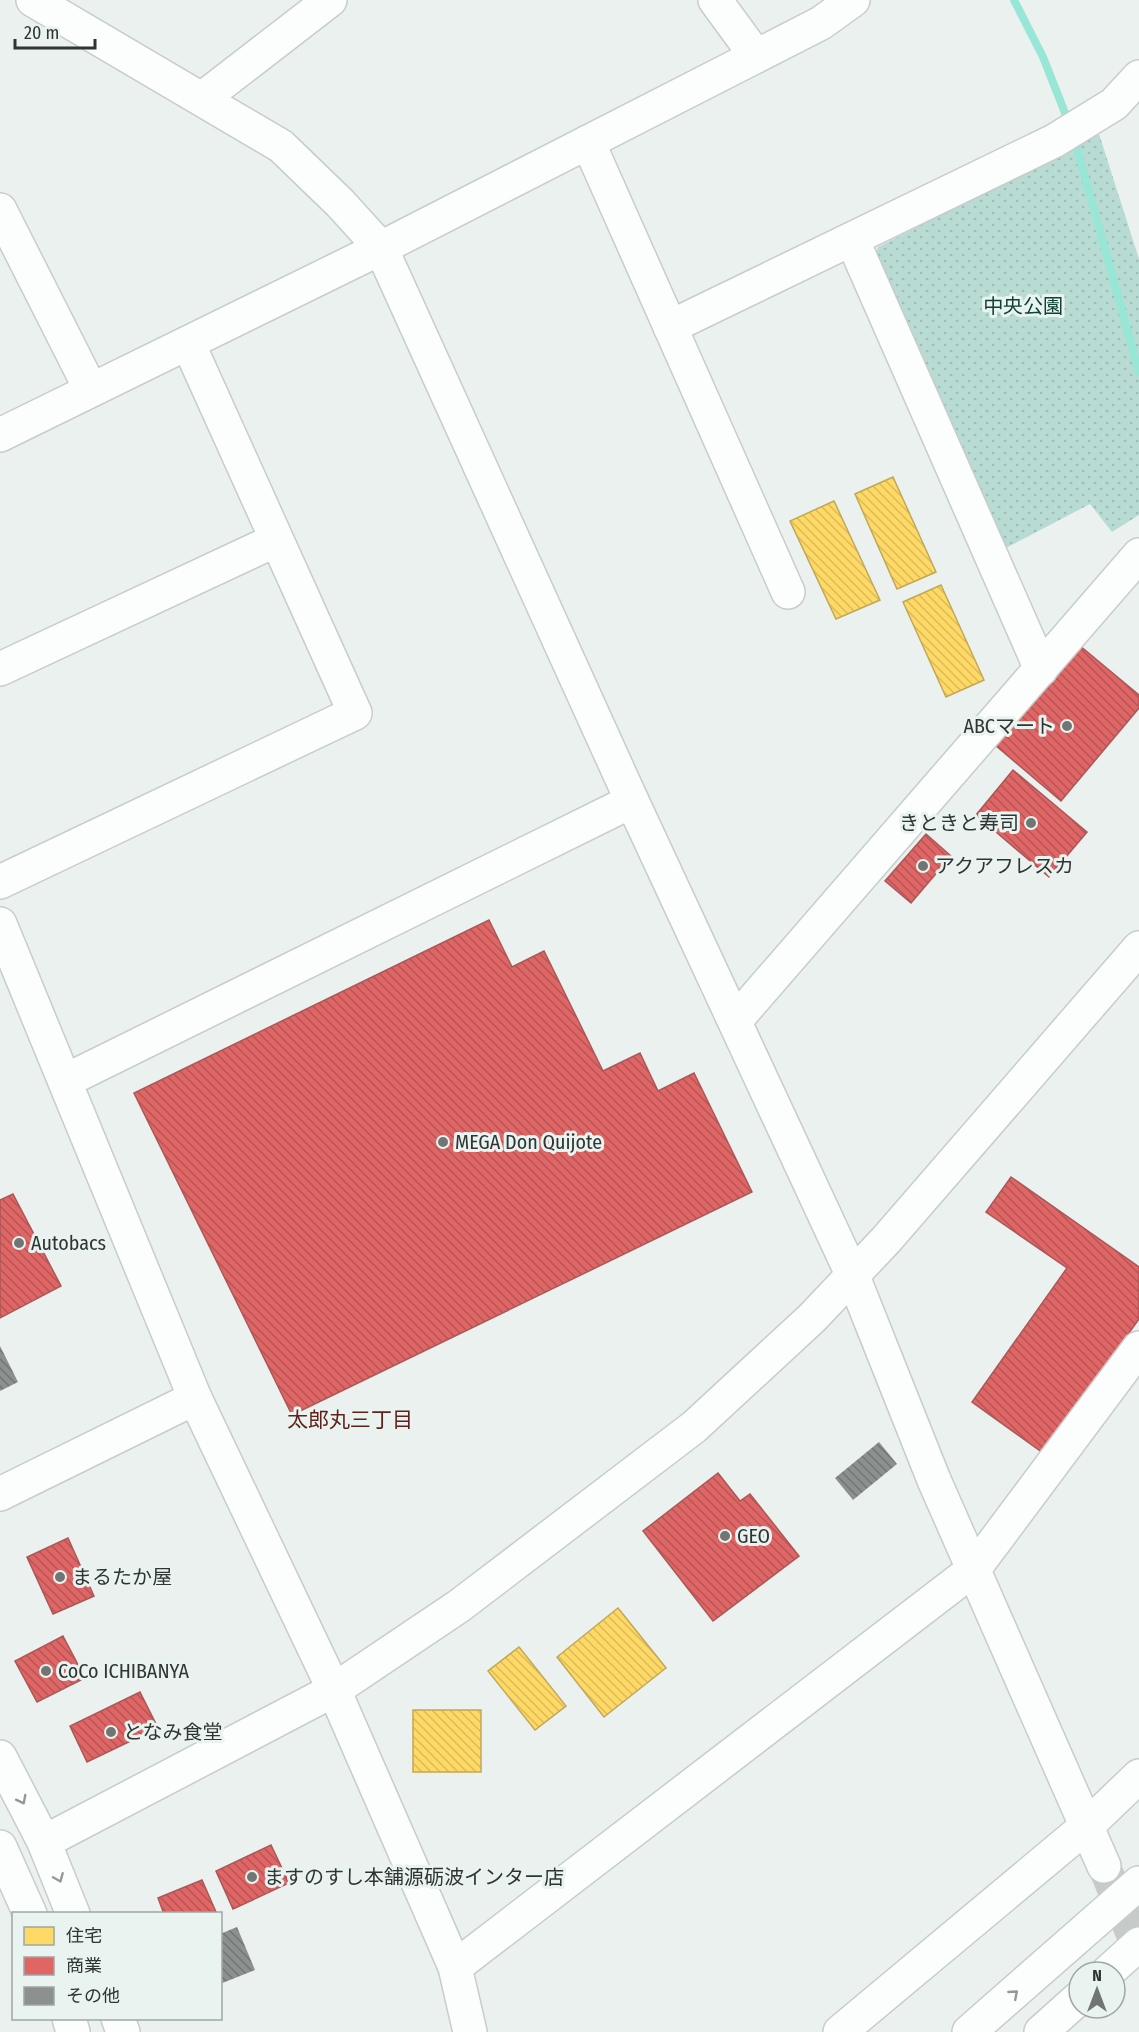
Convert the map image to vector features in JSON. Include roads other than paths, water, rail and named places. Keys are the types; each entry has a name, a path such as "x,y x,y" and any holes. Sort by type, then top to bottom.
{"main road":[{"path":"33,0 281,146 340,203 381,248 632,801 852,1274 933,1480 1088,1825 1104,1866"},
{"path":"203,99 330,0"},
{"path":"715,0 756,56"},
{"path":"0,435 381,248 821,23 853,0"},
{"path":"670,327 1062,135 1114,104 1139,76"},
{"path":"588,142 788,592"},
{"path":"0,210 91,390"},
{"path":"852,239 1041,669"},
{"path":"0,882 355,713 188,343"},
{"path":"0,669 276,540"},
{"path":"735,1021 1139,555"},
{"path":"65,1081 632,801"},
{"path":"0,924 195,1398 334,1690 455,1967 470,2032"},
{"path":"29,1912 4,1867 44,1842 334,1690 459,1606 694,1427 812,1318 886,1240 1139,948"},
{"path":"455,1967 974,1569 1139,1348"},
{"path":"0,1494 195,1398"},
{"path":"0,1757 44,1842 72,1912"},
{"path":"840,2032 1088,1825 1139,1776"},
{"path":"0,1839 44,1842"},
{"path":"969,2032 1139,1883"},
{"path":"1121,1960 1139,1944"},
{"path":"1041,2032 1067,2009"}],"waterway":[{"path":"1014,0 1043,57 1069,123"},
{"path":"1074,138 1139,372"}],"tunnel":[{"path":"1104,1866 1139,1950"}],"place":[{"name":"ABCマート","path":"1067,726"},
{"name":"きときと寿司","path":"1031,823"},
{"name":"アクアフレスカ","path":"923,866"},
{"name":"MEGA Don Quijote","path":"443,1142"},
{"name":"Autobacs","path":"19,1243"},
{"name":"GEO","path":"725,1536"},
{"name":"まるたか屋","path":"60,1577"},
{"name":"CoCo ICHIBANYA","path":"46,1671"},
{"name":"となみ食堂","path":"111,1732"},
{"name":"ますのすし本舗源砺波インター店","path":"252,1877"}],"district":[{"name":"太郎丸三丁目","path":"350,1420"}],"park label":[{"name":"中央公園","path":"1023,306"}]}
